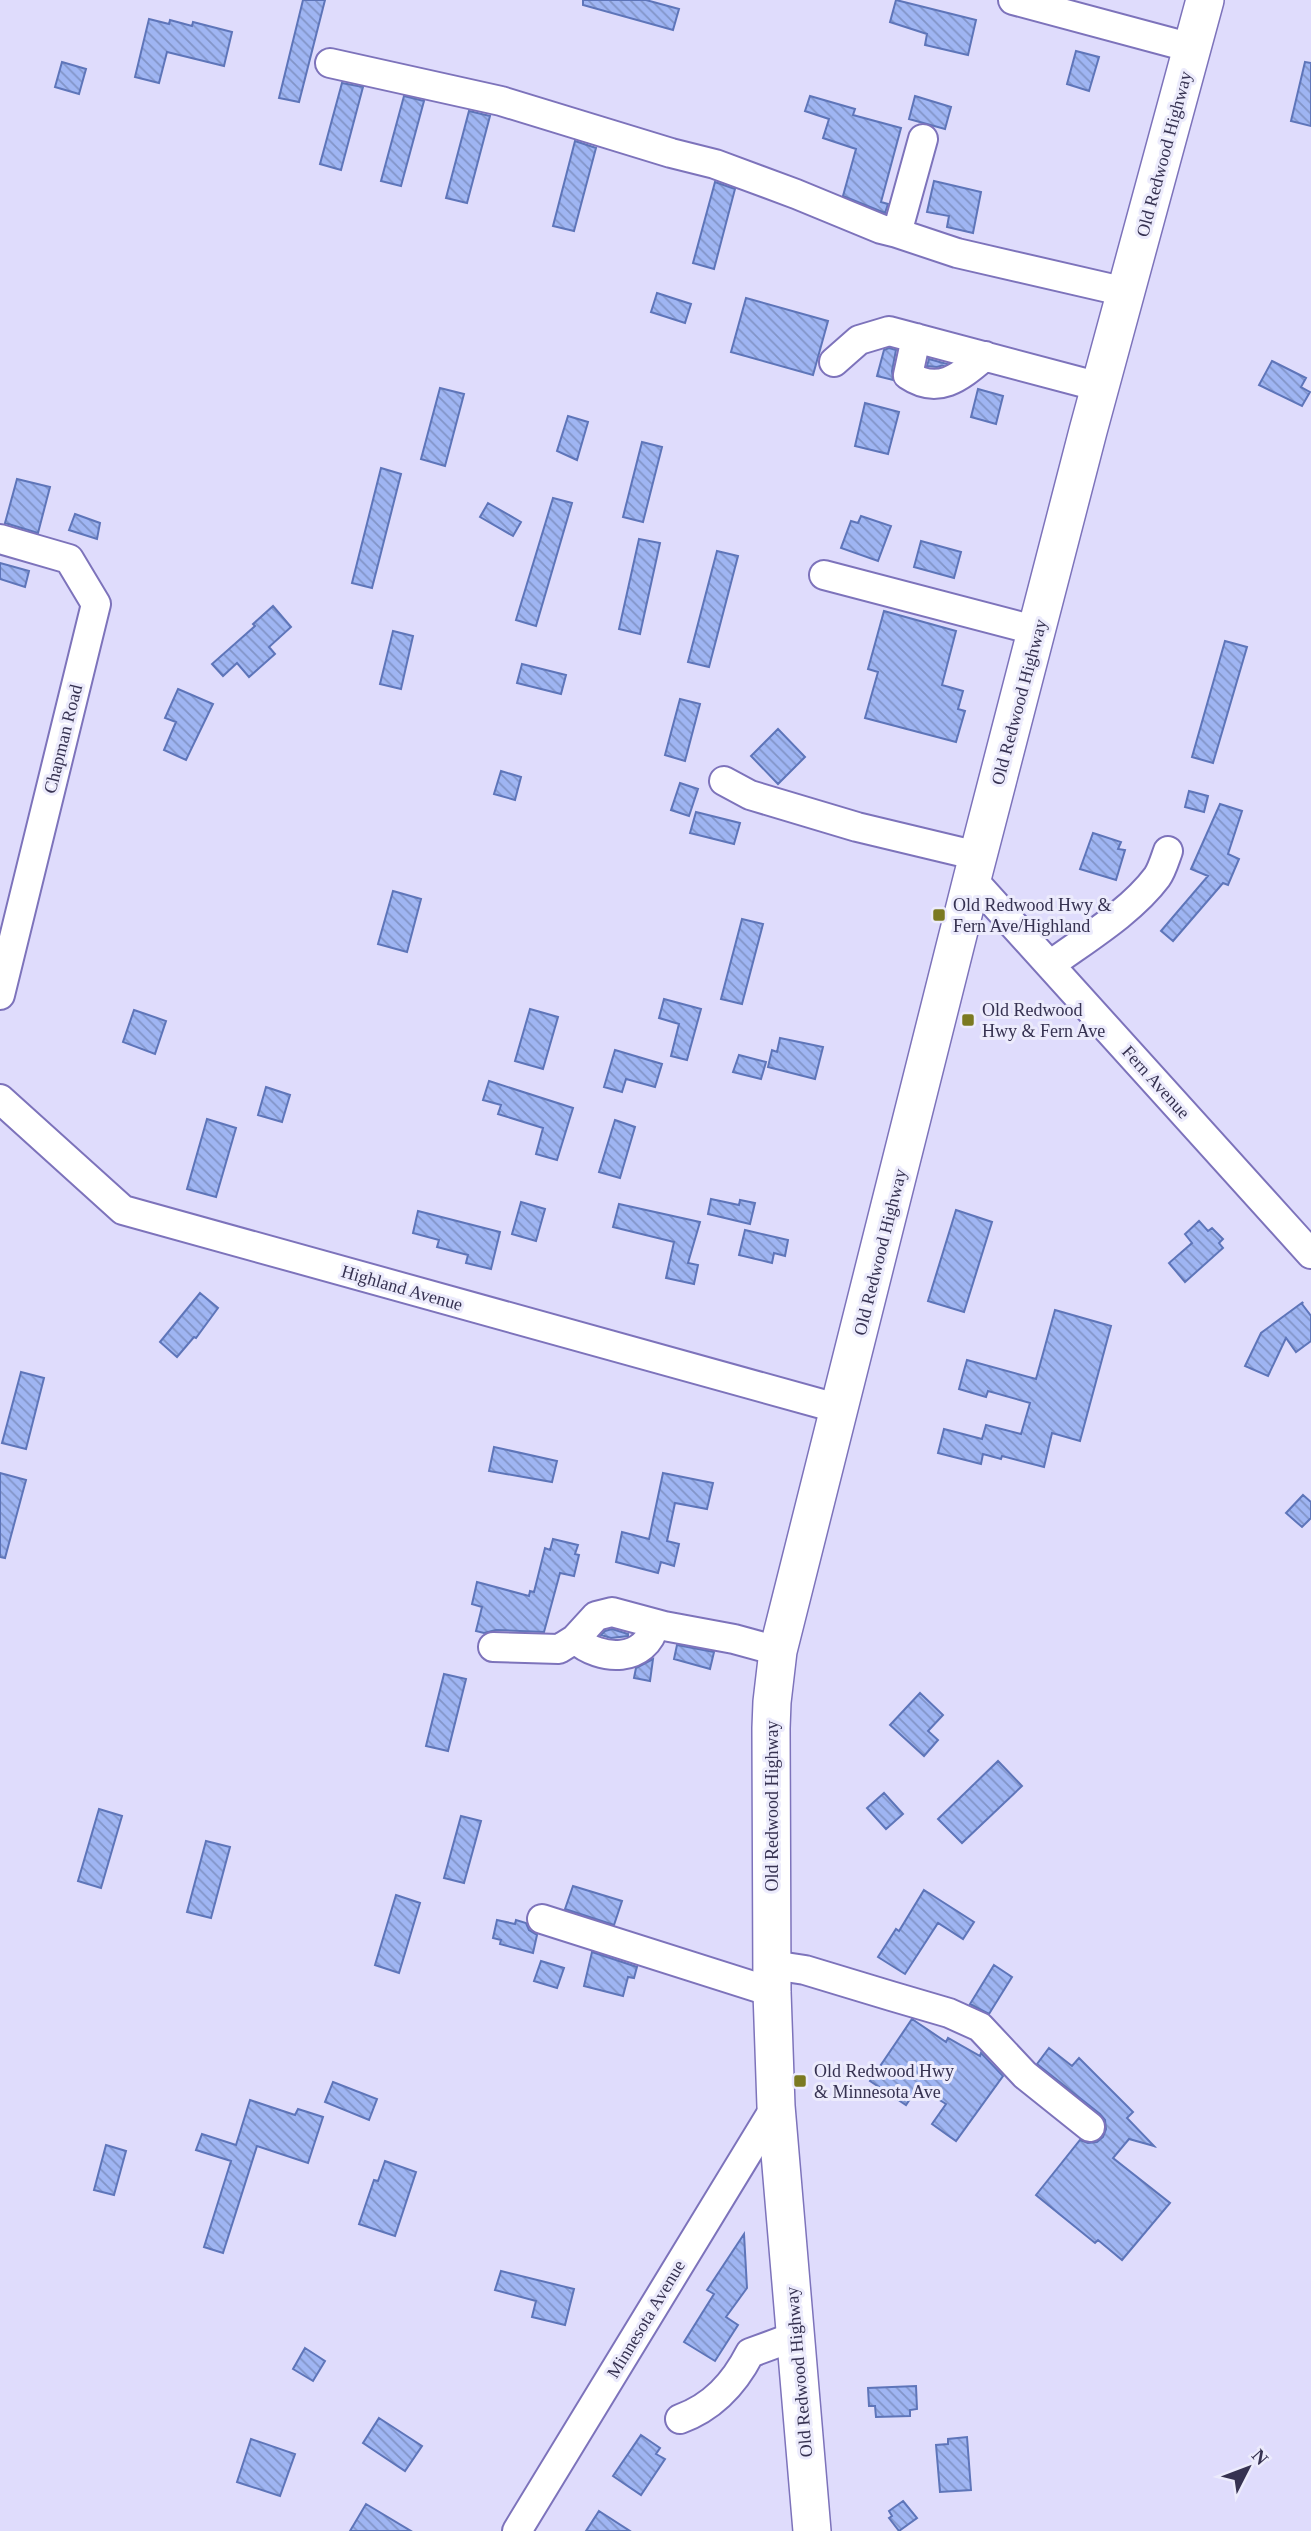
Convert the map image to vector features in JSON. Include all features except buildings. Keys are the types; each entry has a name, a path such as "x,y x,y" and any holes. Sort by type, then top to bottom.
{"main road":[{"name":"Old Redwood Highway","path":"812,2531 776,2106 772,1979 772,1702 778,1651 975,867 1100,387 1205,0"}],"street":[{"path":"1013,0 1192,48"},
{"path":"330,63 501,101 715,164 796,194 862,223 957,253 1126,292"},
{"path":"897,233 923,139"},
{"path":"834,362 859,340 889,331 1100,387"},
{"path":"916,338 908,369 908,374 914,379 939,384 950,382 985,356"},
{"name":"Chapman Road","path":"0,539 69,559 96,604 0,995"},
{"path":"824,575 1038,631"},
{"path":"724,781 750,795 857,827 975,867"},
{"path":"1050,965 1120,913 1147,887 1158,876 1168,851"},
{"name":"Fern Avenue","path":"975,867 1050,965 1311,1254"},
{"name":"Highland Avenue","path":"0,1099 123,1210 840,1409"},
{"path":"493,1647 559,1649 575,1639 596,1616 612,1612 778,1651"},
{"path":"575,1639 596,1652 619,1656 646,1644 655,1624"},
{"path":"542,1919 772,1979 805,1970 949,2013 980,2027 1026,2075 1090,2127"},
{"name":"Minnesota Avenue","path":"517,2531 776,2106"},
{"path":"680,2419 700,2412 716,2400 742,2368 750,2353 796,2336"}],"place":[{"name":"Old Redwood Hwy & Fern Ave/Highland","path":"939,915"},
{"name":"Old Redwood Hwy & Fern Ave","path":"968,1020"},
{"name":"Old Redwood Hwy & Minnesota Ave","path":"800,2081"}]}
